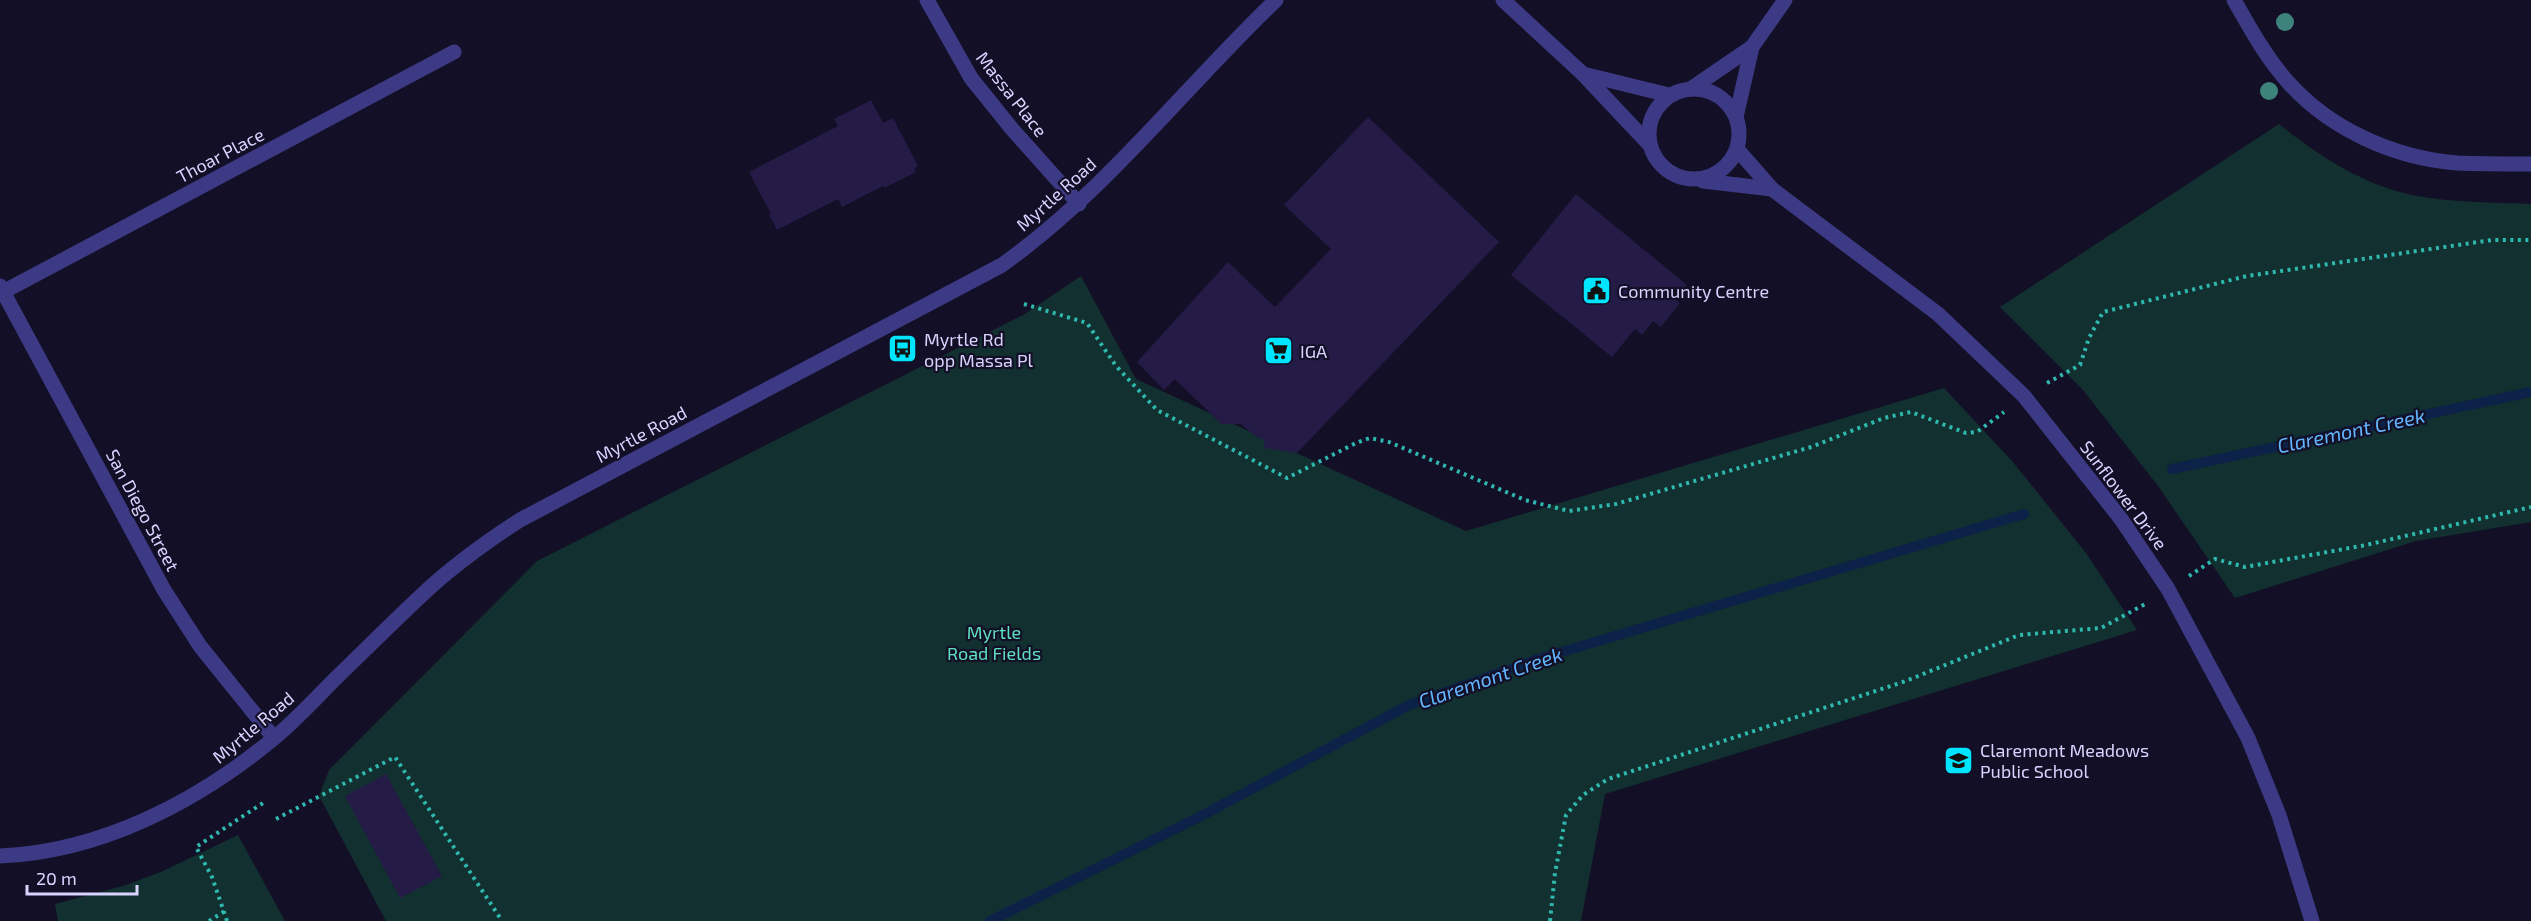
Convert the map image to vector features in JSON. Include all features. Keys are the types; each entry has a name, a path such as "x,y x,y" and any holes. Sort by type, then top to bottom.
{"street":[{"name":"Massa Place","path":"927,0 971,78 1078,204"},
{"name":"Myrtle Road","path":"0,856 69,846 137,823 212,785 274,738 440,578 495,536 530,514 1002,265 1078,204 1276,0"},
{"path":"1503,0 1583,74 1648,143"},
{"path":"1692,88 1707,90 1722,98 1736,117 1740,133 1737,148 1730,163 1718,173 1699,180 1683,179 1663,168 1653,156 1648,143 1648,127 1657,106 1669,95 1692,88 1752,47 1785,0"},
{"path":"2234,0 2258,42 2289,83 2310,104 2353,133 2373,142 2427,159 2457,163 2531,164"},
{"path":"1736,117 1752,47"},
{"name":"Thoar Place","path":"2,289 454,52"},
{"path":"1583,74 1669,95"},
{"name":"Sunflower Drive","path":"1737,148 1772,189 1938,314 2024,396 2121,519 2168,589 2248,738 2279,815 2312,921"},
{"name":"Sunflower Drive","path":"1699,180 1772,189"},
{"name":"San Diego Street","path":"2,289 164,590 200,646 274,738"}],"path":[{"path":"1024,304 1087,323 1116,366 1157,410 1287,478 1339,450 1370,438 1389,442 1525,500 1569,511 1616,504 1811,447 1884,418 1911,412 1924,415 1966,433 1977,432 2024,396 2080,365 2089,338 2103,312 2247,276 2492,240 2531,240"},
{"path":"1550,921 1555,873 1566,815 1583,795 1608,779 1906,681 2019,635 2101,628 2140,608 2215,559 2245,567 2366,545 2531,507"},
{"path":"276,819 395,757 502,921"},
{"path":"227,921 212,877 196,847 266,801"},
{"path":"209,921 225,911"}],"green space":[{"path":"2279,124 2309,147 2341,167 2393,190 2441,200 2531,204 2531,522 2416,541 2235,598 2158,486 2083,390 2000,307"},
{"name":"Myrtle Road Fields","path":"1081,276 1136,379 1466,531 1944,388 2012,461 2086,553 2137,630 1605,794 1581,921 386,921 319,796 329,770 537,561 1023,315"},
{"path":"238,835 285,921 58,921 55,904 126,885 163,871"}],"building":[{"path":"871,100 883,123 893,118 918,166 914,168 916,172 842,207 838,199 777,230 749,172 838,126 834,119"},
{"path":"1368,117 1499,242 1297,453 1265,448 1263,438 1259,439 1241,424 1221,424 1175,379 1164,390 1137,362 1228,262 1275,307 1331,249 1284,205"},
{"path":"1576,194 1687,285 1675,299 1680,303 1661,327 1653,321 1642,335 1635,329 1612,357 1511,275"},
{"path":"386,774 442,876 400,898 345,796"}],"waterway":[{"name":"Claremont Creek","path":"2172,469 2531,392"},
{"name":"Claremont Creek","path":"990,921 1203,815 1409,705 1538,659 2024,514"}],"place":[{"name":"Community Centre","path":"1597,291"},
{"name":"Myrtle Rd opp Massa Pl","path":"903,349"},
{"name":"IGA","path":"1279,351"},
{"name":"Claremont Meadows Public School","path":"1959,760"}]}
